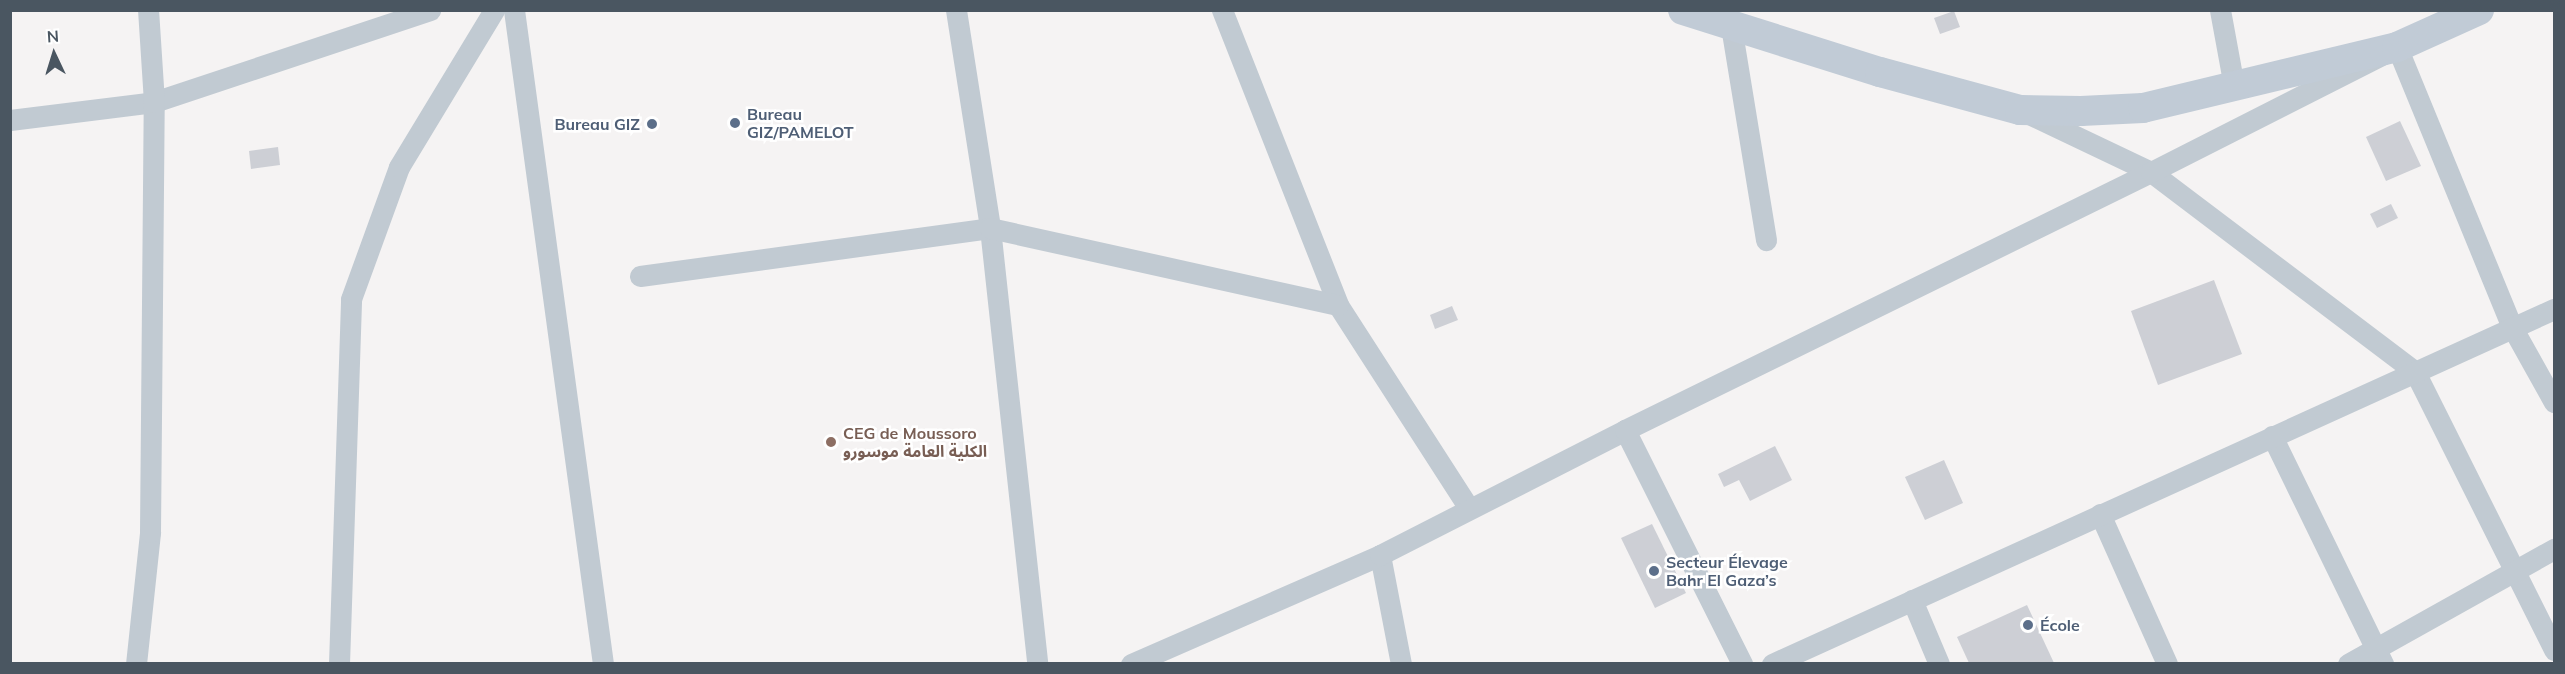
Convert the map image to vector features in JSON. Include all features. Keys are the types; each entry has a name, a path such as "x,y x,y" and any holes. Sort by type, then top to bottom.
{"main road":[{"path":"1683,10 1880,72 2020,110 2080,111 2143,108 2397,47 2479,10"}],"street":[{"path":"136,663 150,532 154,102 148,10"},
{"path":"10,120 154,102 430,10"},
{"path":"339,663 351,299 399,167 494,10"},
{"path":"514,10 603,663"},
{"path":"956,10 990,228 1037,663"},
{"path":"1222,10 1338,305 1469,508"},
{"path":"2220,10 2234,86"},
{"path":"1731,26 1766,240"},
{"path":"1131,663 1380,555 1625,430 2151,172 2397,47 2512,327 2554,402"},
{"path":"2020,110 2151,172 2415,372 2554,650"},
{"path":"640,276 990,228 1338,305"},
{"path":"1772,663 2554,309"},
{"path":"1625,430 1742,663"},
{"path":"2272,436 2379,656"},
{"path":"2100,514 2167,663"},
{"path":"2348,663 2379,656 2514,571 2554,549"},
{"path":"1380,555 1401,663"},
{"path":"1912,600 1939,663"}],"building":[{"path":"1954,11 1960,27 1940,34 1934,18"},
{"path":"2400,121 2421,166 2386,181 2366,137"},
{"path":"278,147 280,165 251,169 249,151"},
{"path":"2391,204 2398,218 2377,228 2370,214"},
{"path":"2214,280 2242,354 2158,385 2131,311"},
{"path":"1452,306 1458,320 1435,329 1430,315"},
{"path":"1775,446 1792,480 1750,501 1739,480 1724,487 1718,474"},
{"path":"1944,460 1963,503 1925,520 1905,477"},
{"path":"1652,524 1686,593 1655,608 1621,538"},
{"path":"2027,605 2054,663 1969,663 1957,637"}],"place":[{"name":"Bureau GIZ/PAMELOT","path":"735,123"},
{"name":"Bureau GIZ","path":"652,124"},
{"name":"CEG de Moussoro الكلية العامة موسورو","path":"831,442"},
{"name":"Secteur Élevage Bahr El Gaza’s","path":"1654,571"},
{"name":"École","path":"2028,625"}]}
